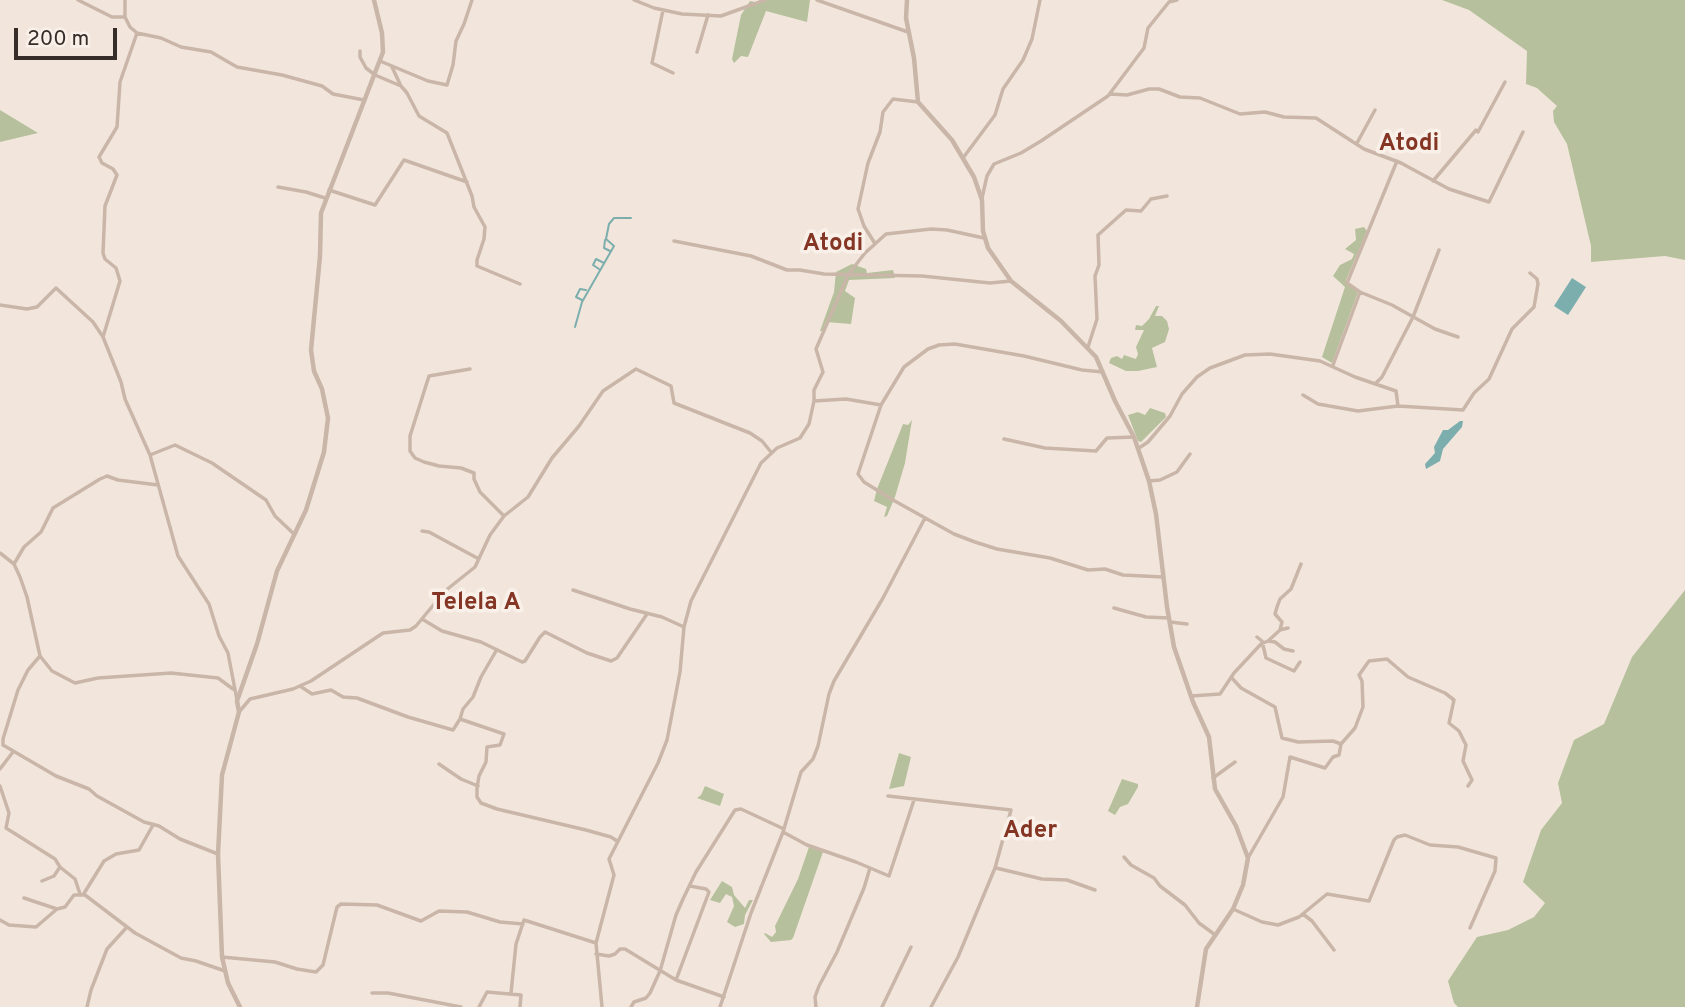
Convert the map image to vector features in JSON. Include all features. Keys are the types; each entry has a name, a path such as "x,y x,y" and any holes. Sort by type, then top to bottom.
{"street":[{"path":"80,0 108,16 125,17"},
{"path":"125,0 125,17 137,33 161,38 181,47 211,52 237,68 282,75 322,86 333,94 364,100"},
{"path":"237,701 257,644 277,571 311,497 324,452 328,430 325,399 314,371 311,350 320,256 321,213 380,61 383,42 374,0"},
{"path":"380,61 428,81 447,85 456,41 472,0"},
{"path":"634,0 682,14 726,16 765,0"},
{"path":"817,0 908,32"},
{"path":"906,0 908,32 915,58 918,102 952,140 974,177 982,200"},
{"path":"963,158 995,115 1003,88 1023,60 1032,38 1040,0"},
{"path":"1177,0 1170,2 1148,28 1143,48 1110,94 1041,141 996,163 986,177 982,200 984,238 995,260 1011,281 1061,321 1088,347 1103,372 1139,448 1156,514 1174,647 1211,743 1215,789 1236,826 1248,858"},
{"path":"663,10 652,63 673,73"},
{"path":"697,52 708,15"},
{"path":"103,337 120,281 116,268 105,259 103,253 106,199 117,175 102,163 99,157 117,127 120,82 137,33"},
{"path":"360,51 363,64 375,75 401,86"},
{"path":"393,66 401,86 419,116 447,133 474,206 485,227 477,266 520,284"},
{"path":"1433,181 1476,130 1478,132 1505,82"},
{"path":"1110,94 1127,95 1159,89 1180,97 1200,98 1240,114 1265,112 1284,117 1316,118 1369,151 1449,189 1489,202 1522,132"},
{"path":"874,242 858,209 883,112 893,99 918,102"},
{"path":"1357,144 1376,110"},
{"path":"328,190 375,205 404,160 467,182"},
{"path":"1397,162 1347,283 1435,329 1458,337"},
{"path":"278,187 325,198"},
{"path":"1088,347 1097,320 1098,235 1126,210 1140,211 1151,199 1167,196"},
{"path":"602,1007 596,943 614,875 609,859 667,740 680,672 684,627 695,592 718,551 753,476 771,452 802,436 811,419 814,390 823,372 816,349 848,275 874,242 891,233 931,229 984,238"},
{"path":"674,241 751,256 787,270 848,275 922,276 990,283 1011,281"},
{"path":"1376,383 1382,377 1413,317 1439,250"},
{"path":"1303,395 1318,404 1357,411 1398,406 1463,411 1474,393 1489,379 1512,329 1534,306 1538,284 1537,279 1530,273"},
{"path":"0,304 27,309 37,307 56,288 93,322 103,337 125,399 150,454 178,556 209,604 219,636 228,653 239,712"},
{"path":"1333,365 1360,292"},
{"path":"1103,372 951,344 939,345 922,352 904,367 881,405 858,468 859,477 871,487 959,537 997,549 1050,558 1088,570 1105,569 1124,575 1163,577"},
{"path":"1139,448 1148,442 1170,416 1187,386 1210,368 1245,355 1310,359 1333,365 1355,377 1396,391 1398,406"},
{"path":"470,369 429,376 410,436 410,452 424,462 474,473 480,492 504,516"},
{"path":"240,1007 222,957 218,855 222,775 239,712 250,699 300,686 347,659 383,633 411,629 444,591 475,567 490,535 504,516 528,497 552,458 579,426 603,391 636,369 671,386 674,403 750,433 762,441 771,452"},
{"path":"814,401 846,398 881,405"},
{"path":"1004,439 1045,448 1096,451 1107,438 1134,437"},
{"path":"150,454 175,445 218,466 266,500 275,516 295,534"},
{"path":"1149,481 1160,480 1177,472 1190,454"},
{"path":"14,564 24,547 41,532 53,508 100,479 107,476 158,485"},
{"path":"720,1007 801,772 813,759 818,746 834,681 883,598 925,518"},
{"path":"422,531 429,532 479,559"},
{"path":"0,553 14,564 27,597 40,656 52,671 69,682 171,673 218,678 235,690"},
{"path":"1280,630 1282,622 1275,614 1277,607 1280,599 1290,590 1301,564"},
{"path":"573,590 662,617 684,627"},
{"path":"1114,608 1187,624"},
{"path":"422,619 442,631 481,642 516,661 524,662 545,632 587,653 613,661 647,614"},
{"path":"1191,696 1220,694 1231,677 1264,642 1280,630 1288,628"},
{"path":"1257,637 1264,642 1275,642 1284,649 1293,651"},
{"path":"1264,642 1266,658 1294,671 1300,662"},
{"path":"300,686 312,694 331,690 343,697 363,699 450,730 473,698 496,651"},
{"path":"40,656 28,670 18,690 3,746 56,776 89,789 144,822 218,855"},
{"path":"1197,1007 1207,944 1233,909 1243,885 1248,858 1283,797 1290,757 1325,768 1333,757 1339,755 1341,744 1354,728 1363,707 1360,672 1369,661 1387,659 1408,677 1454,699 1449,723 1461,733 1466,745 1463,761 1472,780 1468,786"},
{"path":"1231,677 1241,688 1275,707 1282,738 1298,742 1333,741 1341,744"},
{"path":"460,719 504,734 500,745 486,747 486,762 478,786 478,799 489,806 586,830 617,841"},
{"path":"0,769 13,752"},
{"path":"1213,778 1235,762"},
{"path":"439,764 461,779 478,786"},
{"path":"0,786 2,803 9,813 6,828 51,855 60,867 75,879 81,895"},
{"path":"888,796 1011,810 995,868 958,957 931,1007"},
{"path":"631,1007 636,1001 648,997 660,971 676,915 735,810 741,809 807,845 890,876 914,800"},
{"path":"81,895 104,861 116,854 139,850 153,824"},
{"path":"1233,909 1272,925 1286,923 1303,914 1327,894 1369,901 1394,840 1405,835 1430,845 1458,847 1496,858 1495,871 1470,928"},
{"path":"1124,857 1131,865 1154,878 1185,905 1199,923 1214,934"},
{"path":"42,881 54,876 60,867"},
{"path":"823,1007 817,1006 815,997 837,952 870,868"},
{"path":"995,868 1042,879 1067,880 1095,890"},
{"path":"676,979 709,892 690,886"},
{"path":"0,920 9,925 36,927 57,909 65,907 74,895 81,895 89,897 127,927 181,958 225,971"},
{"path":"24,898 57,909"},
{"path":"222,957 275,962 316,972 323,965 337,905 341,904 377,905 421,921 439,911 467,912 500,922 523,924"},
{"path":"1303,914 1312,921 1334,950"},
{"path":"511,993 516,944 524,920 596,943"},
{"path":"87,1007 107,949 127,927"},
{"path":"881,1007 911,947"},
{"path":"596,954 609,956 621,948 676,979 724,997"},
{"path":"479,1007 487,992 522,996 520,1007"},
{"path":"372,993 388,993 461,1007"}],"green space":[{"path":"762,0 810,0 807,22 766,11 748,57 741,56 734,63 732,59 741,15 750,1 759,3"},
{"path":"1442,0 1685,0 1685,260 1665,256 1591,262 1591,246 1567,144 1554,122 1553,111 1557,106 1537,88 1526,84 1527,51 1469,10"},
{"path":"0,110 38,133 0,142"},
{"path":"1364,227 1367,231 1346,280 1358,292 1332,363 1322,357 1345,287 1333,276 1340,265 1352,259 1354,254 1345,249 1356,240 1355,229"},
{"path":"852,264 866,269 867,273 893,270 895,278 849,280 845,291 855,298 851,324 826,322 820,331 834,292 836,272"},
{"path":"1156,306 1159,306 1155,316 1162,316 1169,329 1165,342 1152,348 1157,367 1126,371 1109,363 1111,358 1117,356 1122,359 1124,355 1136,359 1136,347 1144,330 1135,330 1136,325 1142,326"},
{"path":"1150,408 1165,413 1166,417 1141,442 1138,441 1128,415 1138,412 1145,415"},
{"path":"912,420 905,463 895,497 887,516 884,517 887,507 874,501 877,489 903,424 908,425"},
{"path":"1685,590 1685,1007 1458,1007 1454,1003 1448,981 1477,937 1508,930 1534,917 1545,903 1523,882 1541,830 1562,803 1558,783 1574,740 1604,724 1632,657"},
{"path":"899,753 911,757 904,786 889,789"},
{"path":"1122,779 1138,784 1138,787 1128,804 1120,807 1115,815 1108,811"},
{"path":"705,786 724,794 720,806 697,798"},
{"path":"809,847 823,852 793,938 771,942 764,934 772,937 776,932 775,926 798,879"},
{"path":"722,881 732,887 734,895 745,908 749,900 753,900 745,915 744,924 735,927 727,922 734,906 732,897 726,894 720,903 710,900"}],"water":[{"path":"1572,278 1586,287 1568,315 1554,306"},
{"path":"1463,421 1462,427 1443,449 1440,461 1426,469 1425,464 1435,453 1434,447 1443,430 1448,430"}],"waterway":[{"path":"575,327 582,302 614,246 606,239 609,224 614,218 631,218"},
{"path":"605,240 604,248 610,251"},
{"path":"599,269 593,265 596,259 604,263"},
{"path":"582,300 576,297 580,289 586,290"}],"district":[{"name":"Atodi","path":"1409,145"},
{"name":"Atodi","path":"833,245"},
{"name":"Telela A","path":"476,604"},
{"name":"Ader","path":"1030,832"}]}
